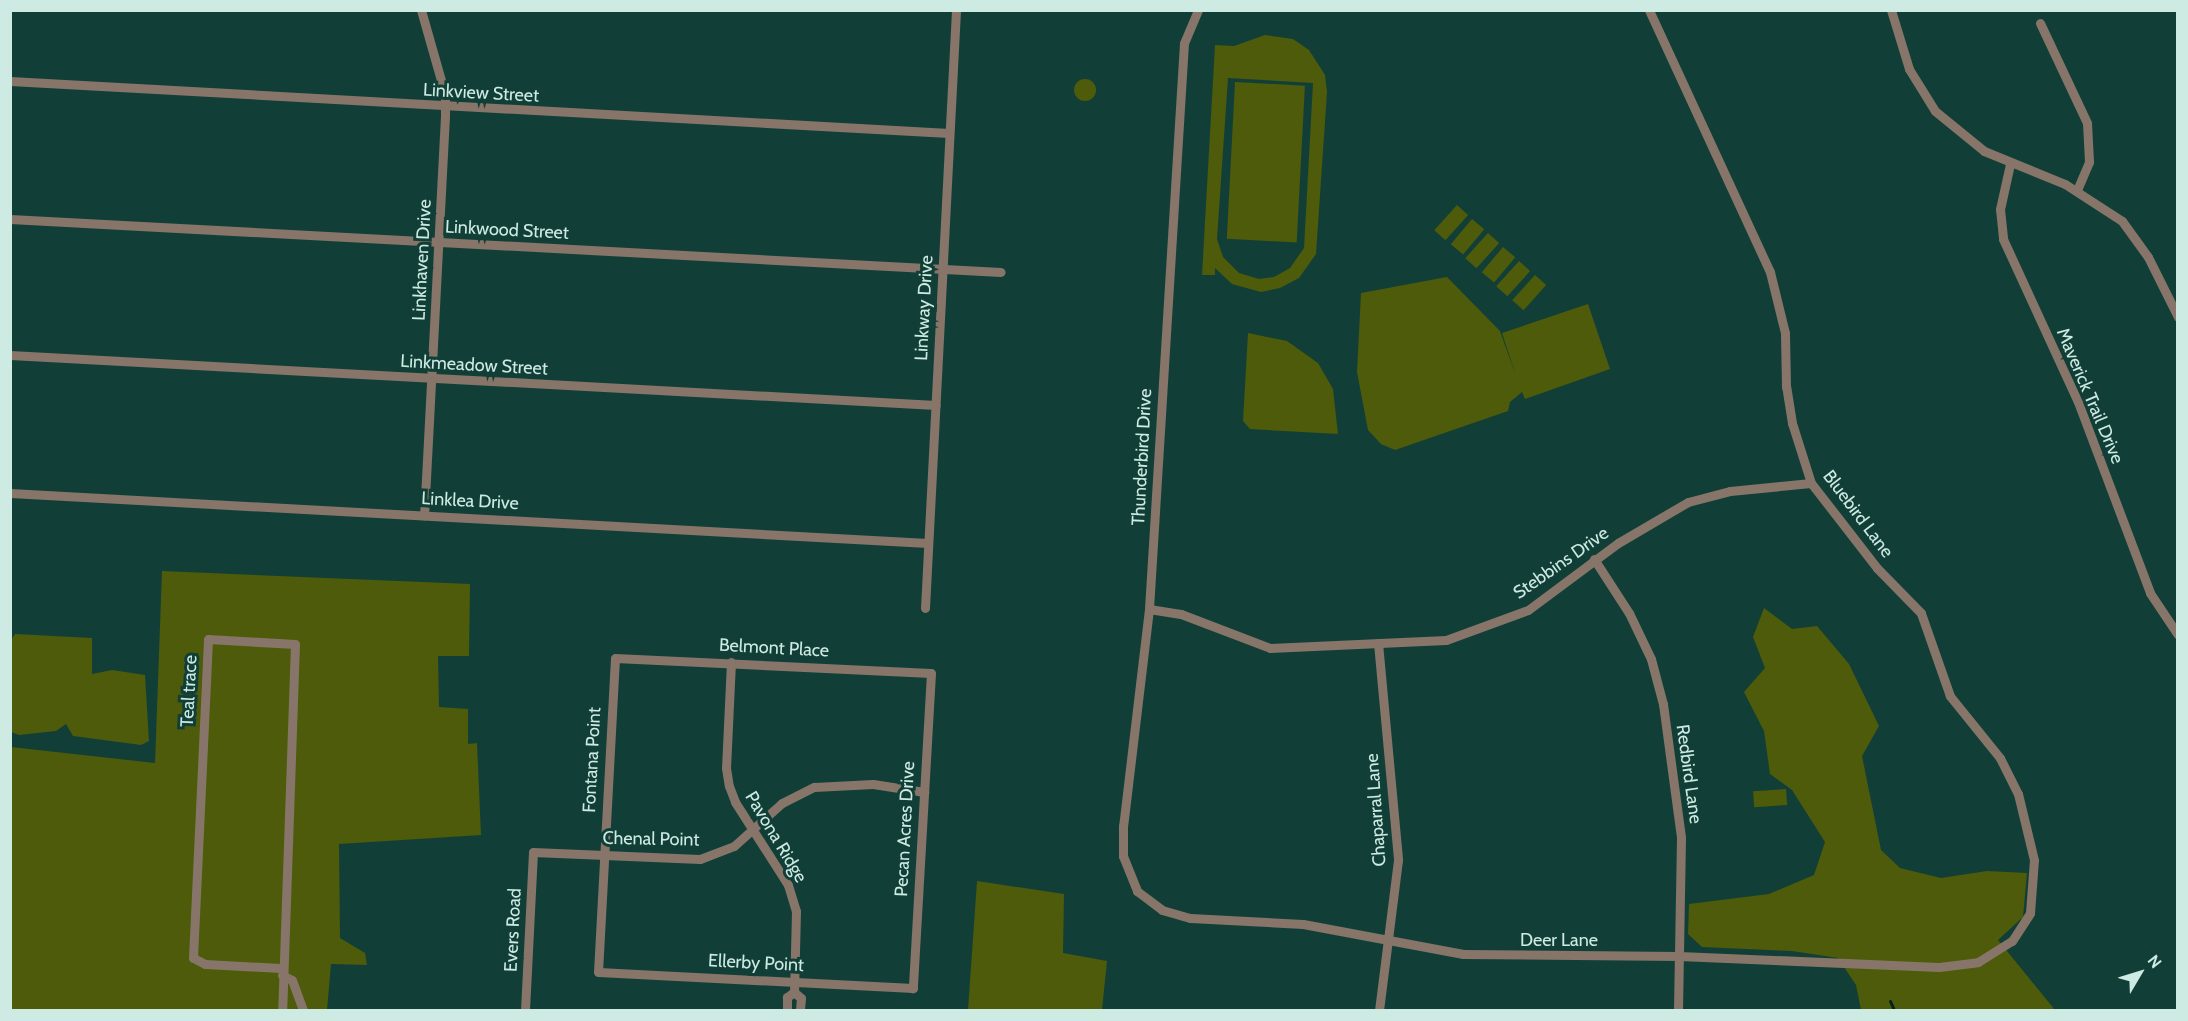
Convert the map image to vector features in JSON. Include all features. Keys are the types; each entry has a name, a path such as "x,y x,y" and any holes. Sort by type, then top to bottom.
{"street":[{"name":"Linkhaven Drive","path":"421,10 445,94 440,243 424,515"},
{"name":"Linkway Drive","path":"925,608 956,10"},
{"name":"Thunderbird Drive","path":"1148,900 1128,876 1123,826 1149,609 1184,43 1198,10"},
{"name":"Bluebird Lane","path":"1649,10 1770,272 1785,333 1786,387 1792,423 1811,483 1877,568 1921,613 1950,696 2000,758 2018,794 2034,860 2030,913 2012,941 1978,962"},
{"path":"1891,10 1909,69 1935,111 1968,141 2010,164 2078,190 2106,208 2137,239 2178,317"},
{"path":"2040,23 2087,123 2089,162 2078,190"},
{"name":"Linkview Street","path":"10,81 444,108 949,133"},
{"name":"Maverick Trail Drive","path":"2010,164 2000,209 2003,239 2078,402 2150,592 2169,625 2178,635"},
{"name":"Linkwood Street","path":"10,219 1001,272"},
{"name":"Linkmeadow Street","path":"10,355 432,380 936,405"},
{"name":"Stebbins Drive","path":"1149,609 1181,614 1270,648 1439,641 1472,633 1528,610 1594,559 1649,522 1688,502 1730,491 1811,483"},
{"name":"Linklea Drive","path":"10,493 928,543"},
{"name":"Redbird Lane","path":"1594,559 1629,613 1646,650 1663,704 1681,837 1678,1011"},
{"path":"2169,625 2178,619"},
{"name":"Teal trace","path":"281,972 205,964 193,958 208,639 295,644 281,972 282,1011"},
{"name":"Chaparral Lane","path":"1378,643 1398,860 1379,1011"},
{"name":"Belmont Place","path":"615,658 932,673"},
{"name":"Fontana Point","path":"598,972 615,658"},
{"name":"Pavona Ridge","path":"731,662 726,768 732,794 791,893 797,929 794,992 787,997 787,1011"},
{"name":"Pecan Acres Drive","path":"913,987 932,673"},
{"name":"Chenal Point","path":"533,852 700,859 726,851 753,831 789,798 814,787 864,784 924,792"},
{"name":"Evers Road","path":"525,1011 533,852"},
{"name":"Deer Lane","path":"1148,900 1162,910 1190,918 1303,924 1386,942 1505,957 1679,956 1940,967 1978,962"},
{"path":"281,972 292,980 303,1011"},
{"name":"Ellerby Point","path":"598,972 913,987"},
{"name":"Pavona Ridge","path":"794,992 801,998 800,1011"}],"green space":[{"path":"1265,35 1293,39 1309,50 1325,75 1327,92 1316,254 1299,278 1280,288 1261,292 1232,284 1215,268 1215,275 1202,275 1215,45 1234,46","holes":["1228,78 1313,83 1304,248 1290,268 1274,277 1259,279 1239,273 1223,257 1217,239"]},
{"path":"1085,79 1093,82 1096,90 1093,98 1085,101 1077,98 1074,90 1077,82"},
{"path":"1235,82 1305,86 1297,242 1227,239"},
{"path":"1457,205 1468,215 1445,240 1434,230"},
{"path":"1472,219 1484,229 1463,255 1451,244"},
{"path":"1488,233 1499,243 1476,268 1465,258"},
{"path":"1503,247 1515,257 1494,283 1482,272"},
{"path":"1519,261 1530,271 1507,296 1496,286"},
{"path":"1535,275 1546,285 1523,310 1512,300"},
{"path":"1447,277 1500,331 1516,376 1502,333 1588,304 1610,369 1525,399 1522,392 1510,402 1508,411 1395,450 1381,444 1368,430 1357,372 1361,293"},
{"path":"1248,333 1287,341 1318,363 1333,389 1338,434 1250,429 1243,421"},
{"path":"162,571 470,584 469,656 438,656 439,707 468,709 468,744 477,743 481,835 339,844 340,938 365,953 367,965 331,964 327,1010 11,1010 11,747 155,763"},
{"path":"1764,608 1792,629 1817,626 1849,664 1879,726 1862,756 1881,850 1900,868 1941,878 1987,871 2027,873 2023,917 1998,940 2055,1010 1861,1010 1856,985 1838,958 1792,951 1702,947 1688,934 1689,904 1769,894 1814,875 1825,842 1792,790 1770,774 1764,731 1744,692 1765,668 1753,637"},
{"path":"15,634 92,638 92,674 112,670 145,675 149,741 141,745 73,736 66,724 56,731 19,735 11,732 11,640"},
{"path":"1786,789 1787,805 1754,807 1753,791"},
{"path":"977,881 1064,894 1063,953 1107,961 1102,1010 968,1010"}],"waterway":[{"path":"1890,1001 1894,1010"}]}
